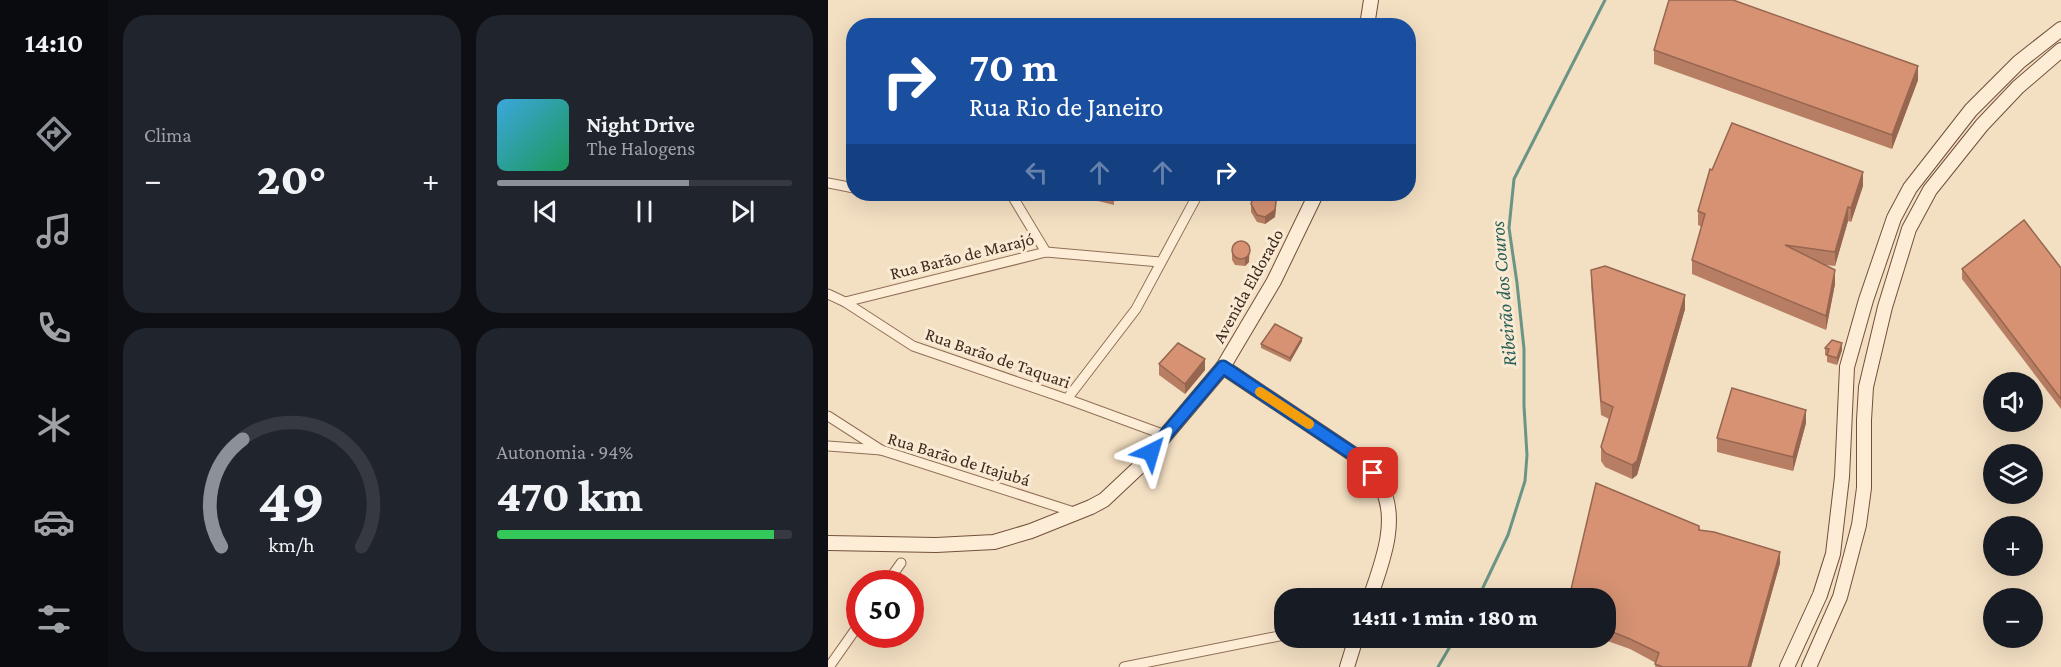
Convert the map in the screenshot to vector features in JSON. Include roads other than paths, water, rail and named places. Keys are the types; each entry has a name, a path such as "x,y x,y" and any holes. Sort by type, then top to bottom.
{"main road":[{"path":"1368,18 1371,0"},
{"path":"1787,667 1829,570 1839,513 1847,367 1866,300 1894,218 1916,180 1971,110 2019,62 2061,29"},
{"path":"1809,667 1840,597 1859,525 1864,488 1866,387 1885,307 1910,229 1920,205 1946,168 2002,102 2059,57"},
{"name":"Avenida Eldorado","path":"828,543 994,542 1031,531 1078,513 1104,500 1124,483 1223,367 1274,281 1313,201"},
{"path":"1223,367 1359,458 1378,481 1387,502 1389,525 1383,560 1373,588"},
{"path":"1347,667 1353,648"}],"street":[{"path":"828,183 846,186"},
{"path":"1015,201 1046,252"},
{"path":"1067,399 1136,309 1194,201"},
{"name":"Rua Barão de Marajó","path":"845,302 1046,252 1160,262"},
{"name":"Rua Barão de Taquari","path":"828,294 845,302 913,346 1166,435"},
{"path":"828,416 881,450"},
{"name":"Rua Barão de Itajubá","path":"828,446 881,450 1078,513"},
{"path":"896,570 901,563"},
{"path":"1124,667 1274,637"},
{"path":"829,667 846,643"}],"waterway":[{"name":"Ribeirão dos Couros","path":"1483,588 1508,535 1525,481 1527,455 1524,349 1509,228 1514,179 1605,0"},
{"name":"Ribeirão dos Couros","path":"1438,667 1449,648"}]}
